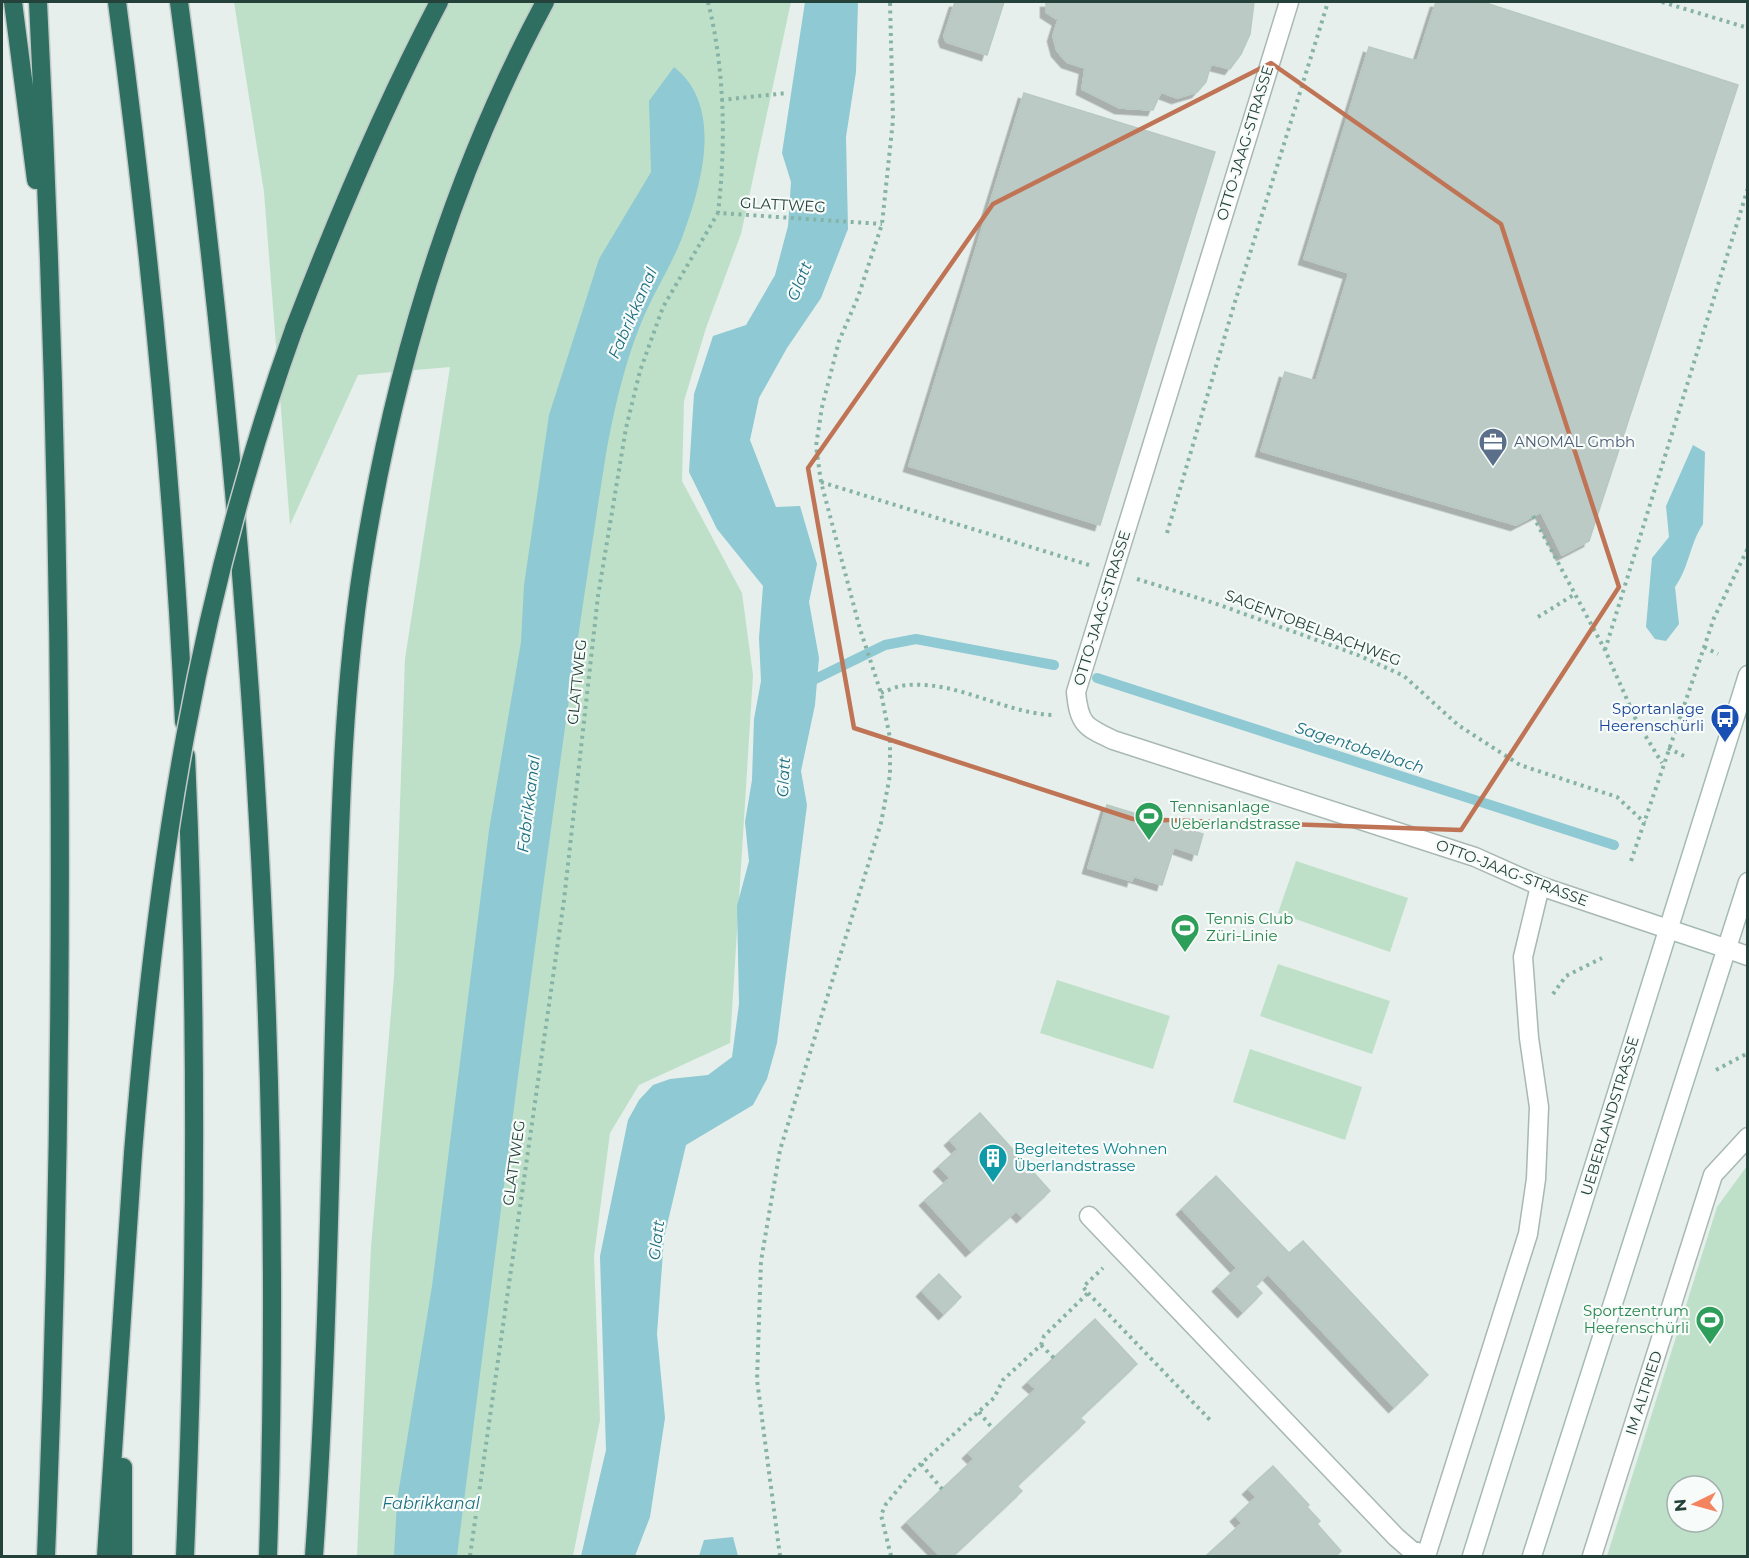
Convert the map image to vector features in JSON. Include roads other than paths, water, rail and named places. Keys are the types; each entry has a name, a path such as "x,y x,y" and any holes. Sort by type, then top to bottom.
{"highway":[{"path":"13,2 52,313"},
{"path":"38,2 52,313 60,793 58,1150 46,1557"},
{"path":"117,2 148,245 166,425 189,817 195,1008 195,1154 185,1557"},
{"path":"179,2 209,234 227,413 256,773 270,1135 273,1313 268,1557"},
{"path":"106,1557 133,1153 149,974 171,807 188,709 228,533 253,448 294,329 361,163 439,2"},
{"path":"314,1557 321,1423 343,749 362,569 396,394 436,252 479,135 545,2"},
{"path":"123,1557 125,1297"}],"main road":[{"name":"OTTO-JAAG-STRASSE","path":"1289,2 1111,572 1076,692 1078,713 1087,728 1113,740 1475,857 1540,886 1725,948"},
{"name":"UEBERLANDSTRASSE","path":"1472,1557 1748,675"},
{"path":"1532,1557 1748,882"},
{"path":"1089,1216 1387,1529 1411,1550 1426,1556 1528,1234 1536,1179 1539,1107 1529,1038 1523,957 1540,886"},
{"path":"1725,948 1748,956"},
{"name":"IM ALTRIED","path":"1592,1557 1713,1175 1748,1137"}],"water":[{"name":"Glatt","path":"805,2 858,2 856,72 846,137 848,229 821,298 787,348 759,398 750,440 776,507 800,506 817,564 809,602 819,658 815,705 801,771 807,805 777,1043 767,1079 753,1105 686,1145 664,1238 657,1334 665,1418 650,1517 635,1556 581,1556 606,1450 600,1256 628,1120 639,1100 653,1085 670,1079 708,1075 732,1057 739,1004 737,906 749,861 745,822 752,780 754,719 761,681 759,638 763,586 717,529 689,472 694,394 713,336 746,325 775,275 788,226 791,182 782,153"},
{"name":"Fabrikkanal","path":"674,67 690,84 699,103 704,125 701,172 682,238 636,336 616,404 606,454 546,867 457,1556 394,1556 397,1501 432,1286 489,830 521,642 524,585 549,415 599,259 651,172 649,101"},
{"path":"1693,445 1705,452 1703,524 1675,587 1679,624 1666,641 1655,639 1646,627 1652,558 1669,537 1666,506"},
{"path":"733,1537 738,1556 699,1556 704,1540"}],"waterway":[{"name":"Sagentobelbach","path":"805,684 885,645 916,639 1054,665"},
{"name":"Sagentobelbach","path":"1097,678 1614,845"}],"place":[{"name":"ANOMAL Gmbh","path":"1493,468"},
{"name":"Sportanlage Heerenschürli","path":"1725,744"},
{"name":"Tennisanlage Ueberlandstrasse","path":"1149,842"},
{"name":"Tennis Club Züri-Linie","path":"1185,954"},
{"name":"Begleitetes Wohnen Überlandstrasse","path":"993,1184"},
{"name":"Sportzentrum Heerenschürli","path":"1710,1346"}]}
